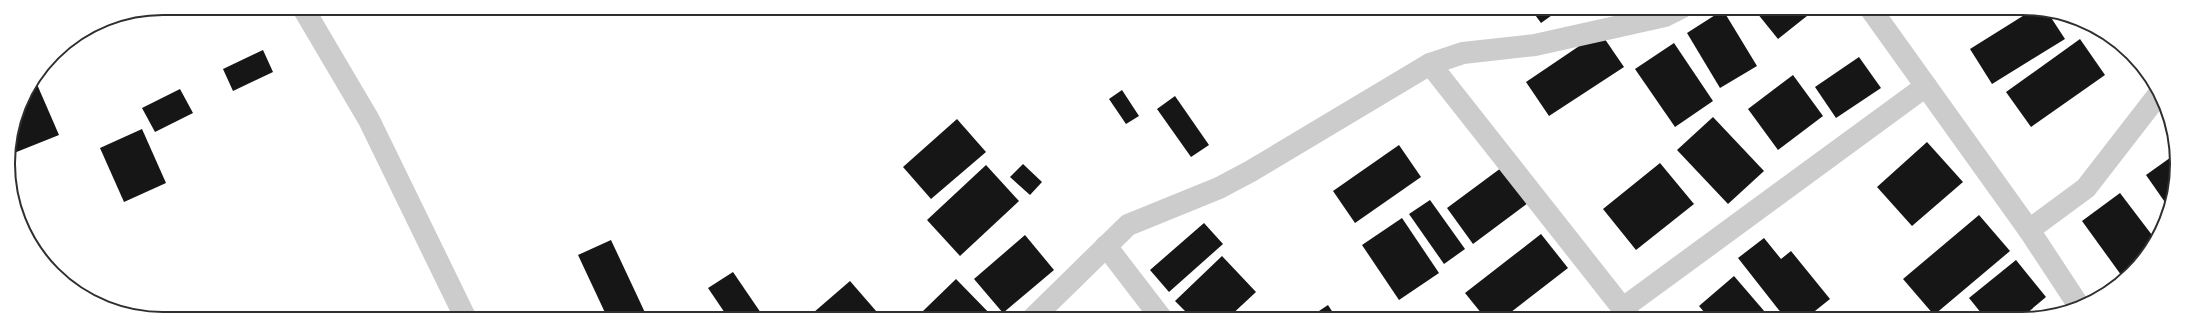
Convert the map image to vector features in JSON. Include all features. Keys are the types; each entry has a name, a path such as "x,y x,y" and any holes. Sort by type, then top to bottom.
{"street":[{"path":"307,15 369,120 463,312"},
{"path":"1039,312 1128,225 1219,188 1251,171 1430,64 1463,53 1535,45 1667,15"},
{"path":"1875,15 2029,230 2076,302"},
{"path":"1430,64 1626,312"},
{"path":"1628,312 1926,86"},
{"path":"2029,230 2086,188 2155,99"},
{"path":"1106,246 1157,312"}],"building":[{"path":"1535,15 1552,15 1541,23"},
{"path":"1715,15 1726,15 1757,66 1720,88 1687,33"},
{"path":"1759,15 1808,15 1778,39"},
{"path":"2024,15 2051,18 2065,39 1992,84 1970,49"},
{"path":"1600,32 1624,67 1549,116 1526,82"},
{"path":"2080,39 2105,75 2031,127 2006,92"},
{"path":"1674,43 1713,101 1675,127 1635,69"},
{"path":"263,50 273,72 233,91 223,69"},
{"path":"1859,57 1881,88 1836,118 1815,87"},
{"path":"1793,75 1823,116 1778,150 1748,109"},
{"path":"37,85 59,135 15,153 20,125 26,107"},
{"path":"180,89 193,113 155,132 142,108"},
{"path":"1122,90 1139,116 1126,124 1109,99"},
{"path":"1175,96 1209,145 1191,157 1157,109"},
{"path":"1713,117 1764,171 1728,204 1677,150"},
{"path":"957,119 986,152 931,199 903,167"},
{"path":"142,129 166,183 124,202 100,148"},
{"path":"1927,142 1963,182 1912,226 1877,187"},
{"path":"1399,145 1421,177 1355,223 1333,191"},
{"path":"2170,158 2169,183 2165,202 2146,175"},
{"path":"1660,163 1694,204 1636,250 1603,209"},
{"path":"1023,164 1042,182 1030,195 1010,177"},
{"path":"986,165 1019,201 960,256 927,220"},
{"path":"1501,168 1528,203 1473,244 1447,208"},
{"path":"2120,193 2152,235 2127,269 2120,274 2082,221"},
{"path":"1430,200 1465,249 1444,264 1409,214"},
{"path":"1979,215 2010,251 1938,312 1931,312 1903,279"},
{"path":"1402,218 1439,273 1399,300 1362,245"},
{"path":"1204,223 1223,244 1169,292 1150,270"},
{"path":"1541,234 1568,268 1511,312 1480,312 1465,293"},
{"path":"1025,235 1054,270 1004,312 1002,312 974,279"},
{"path":"1764,238 1781,259 1791,251 1830,299 1814,312 1780,312 1738,258"},
{"path":"611,240 645,312 605,312 578,255"},
{"path":"1222,256 1256,292 1235,312 1186,312 1175,301"},
{"path":"2016,260 2046,297 2028,312 1980,312 1969,298"},
{"path":"733,272 760,312 724,312 708,288"},
{"path":"1734,276 1765,312 1704,312 1699,306"},
{"path":"956,279 988,312 924,312 923,311"},
{"path":"850,281 877,312 814,312"},
{"path":"1328,305 1332,312 1318,312"}]}
